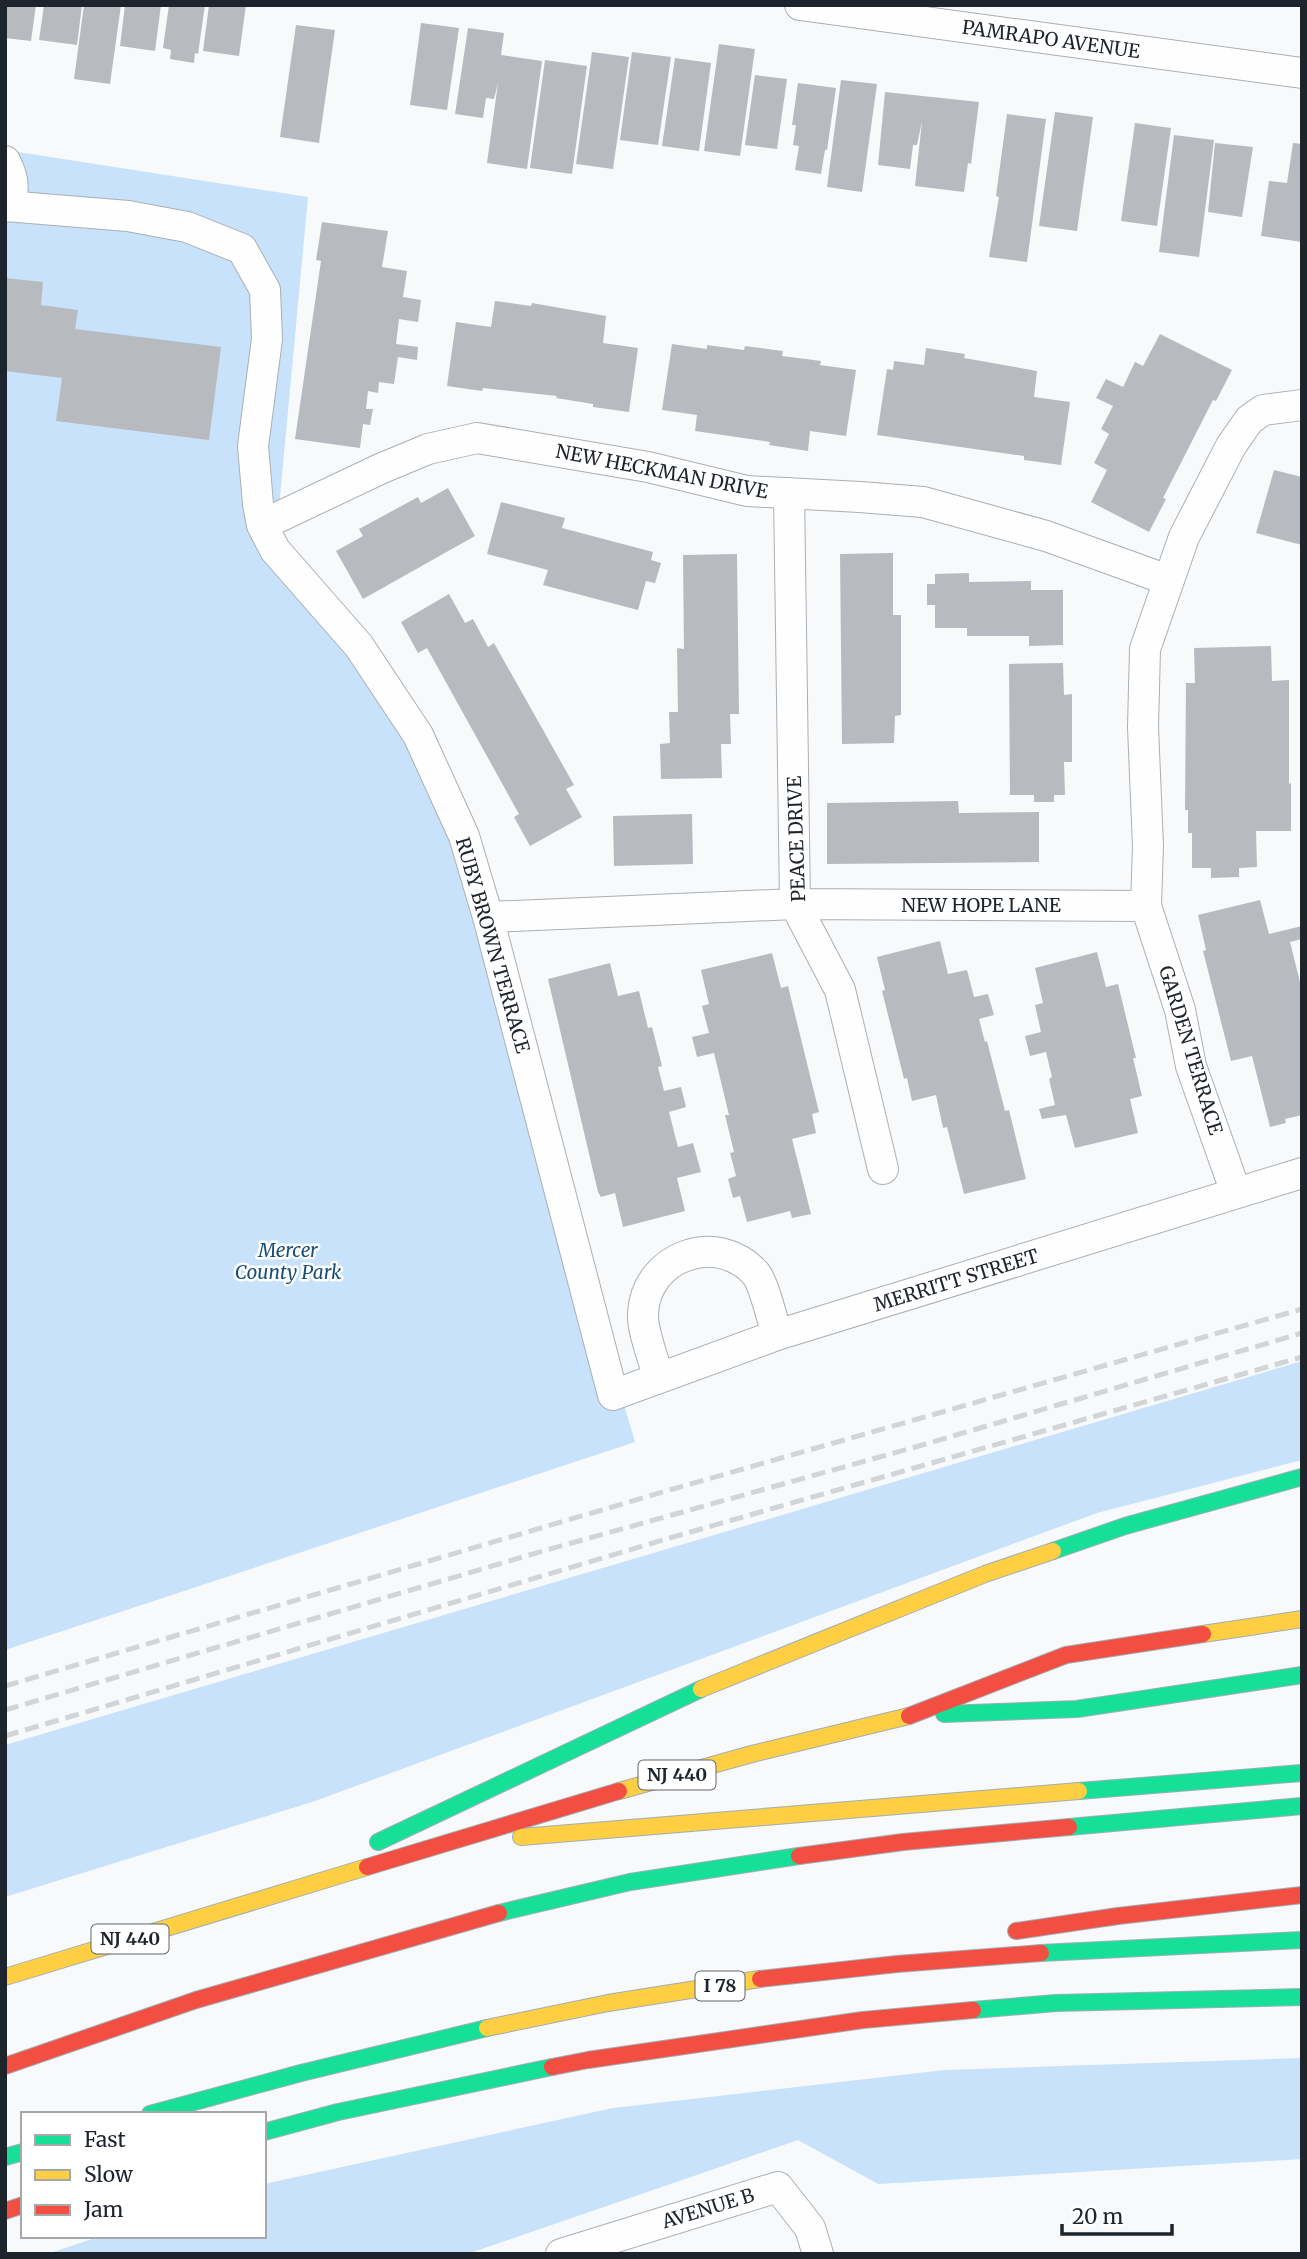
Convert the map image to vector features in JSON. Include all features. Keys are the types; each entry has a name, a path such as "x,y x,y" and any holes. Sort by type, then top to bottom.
{"highway":[{"path":"254,1901 720,1680 985,1574 1125,1525 1302,1477"},
{"name":"NJ 440","path":"5,1977 442,1843 752,1754 914,1715 1066,1655 1302,1619"},
{"name":"NJ 440","path":"914,1715 1077,1709 1302,1675"},
{"path":"442,1843 1302,1773"},
{"path":"5,2066 196,2000 519,1907 630,1882 903,1842 1302,1805"},
{"path":"1004,1933 1118,1916 1302,1895"},
{"name":"I 78","path":"157,2112 276,2078 441,2039 584,2008 762,1979 1130,1945 1302,1940"},
{"path":"762,1979 938,1945"},
{"path":"266,2131 338,2112 589,2060 863,2020 1056,2003 1302,1997"}],"street":[{"name":"PAMRAPO AVENUE","path":"800,5 1302,73"},
{"path":"5,161 12,174 13,189 6,207"},
{"name":"RUBY BROWN TERRACE","path":"6,207 128,216 187,227 242,249 265,290 268,339 253,446 262,525 275,550 359,646 418,735 464,836 488,917 613,1395"},
{"path":"1146,906 1148,846 1143,727 1145,649 1184,537 1231,446 1249,420 1263,410 1302,405"},
{"name":"NEW HECKMAN DRIVE","path":"262,525 428,449 477,438 648,467 747,491 923,502 1046,536 1168,580"},
{"name":"PEACE DRIVE","path":"789,493 795,904 840,990 883,1169"},
{"name":"NEW HOPE LANE","path":"488,917 795,904 1146,906"},
{"name":"GARDEN TERRACE","path":"1146,906 1180,1010 1191,1066 1236,1193"},
{"name":"MERRITT STREET","path":"613,1395 778,1335 1302,1173"},
{"path":"658,1377 643,1316 648,1289 663,1267 686,1254 713,1250 738,1259 758,1276 778,1335"},
{"name":"AVENUE B","path":"562,2254 778,2187 810,2228 818,2254"}],"green space":[{"name":"Mercer County Park","path":"5,150 308,197 275,550 437,769 635,1442 5,1650"},
{"path":"1302,1361 1302,1460 1097,1513 315,1801 5,1897 5,1745"},
{"path":"1302,2058 1302,2159 878,2184 798,2140 467,2254 47,2254 95,2238 266,2238 266,2184 613,2108 945,2070"}],"building":[{"path":"5,5 36,5 31,41 5,38"},
{"path":"44,5 82,5 77,45 39,40"},
{"path":"84,5 121,5 110,84 74,79"},
{"path":"125,5 161,5 155,51 120,46"},
{"path":"169,5 205,5 198,54 195,53 194,63 170,59 171,50 163,48"},
{"path":"209,5 246,5 239,56 203,51"},
{"path":"421,23 459,28 447,110 410,105"},
{"path":"296,25 335,30 319,143 280,137"},
{"path":"468,28 504,33 501,55 542,61 527,169 487,163 498,83 494,99 486,98 483,118 455,114"},
{"path":"719,44 755,49 740,156 704,151"},
{"path":"592,52 629,57 613,169 576,164"},
{"path":"632,52 671,57 658,145 620,140"},
{"path":"675,58 711,63 699,151 662,146"},
{"path":"545,60 587,66 572,174 530,168"},
{"path":"755,75 787,79 777,149 745,145"},
{"path":"841,80 877,84 862,192 827,187"},
{"path":"798,83 836,88 821,174 795,170 799,146 793,145 796,125 792,125"},
{"path":"885,92 979,102 971,164 968,163 964,192 915,186 922,121 917,145 913,145 910,169 878,165"},
{"path":"1055,112 1093,117 1077,231 1039,226"},
{"path":"1007,114 1046,119 1027,262 989,257 999,197 996,196"},
{"path":"1135,123 1171,128 1157,226 1121,221"},
{"path":"1174,135 1214,140 1199,257 1159,252"},
{"path":"1215,143 1253,147 1242,217 1208,212"},
{"path":"1293,143 1302,144 1302,242 1261,236 1269,181 1287,183"},
{"path":"322,222 388,231 382,267 407,271 403,297 421,300 418,322 399,319 396,344 418,347 417,360 398,357 394,384 379,382 378,393 368,391 366,409 373,409 370,425 363,424 360,448 295,439 321,261 316,260"},
{"path":"5,278 43,282 41,305 78,310 75,329 221,347 209,440 56,421 62,378 5,371"},
{"path":"495,301 531,306 532,303 606,316 603,343 638,348 629,412 593,407 593,404 556,398 557,396 447,386 456,322 491,327"},
{"path":"1160,334 1232,370 1216,401 1213,400 1163,498 1166,499 1149,532 1091,502 1107,470 1094,463 1109,434 1101,429 1113,406 1096,398 1106,379 1123,387 1135,362 1143,366"},
{"path":"672,344 707,349 707,345 783,351 782,356 821,361 820,365 856,370 846,436 810,431 808,451 769,445 770,442 695,431 697,415 662,410"},
{"path":"926,348 1037,371 1034,397 1070,402 1061,465 1024,460 1024,456 877,435 887,369 893,370 894,361 924,365"},
{"path":"1274,470 1302,477 1302,545 1256,533"},
{"path":"448,488 475,536 363,599 336,551 363,536 359,529 418,497 421,503"},
{"path":"501,502 565,518 562,528 653,552 651,560 661,563 655,583 646,581 638,610 543,585 548,570 487,554"},
{"path":"893,553 893,615 901,615 901,715 895,716 894,743 842,744 840,554"},
{"path":"737,554 739,714 730,714 731,744 721,744 722,778 661,779 660,744 670,743 669,712 678,712 677,648 684,649 683,555"},
{"path":"969,573 969,582 1031,581 1031,590 1063,590 1063,645 1029,646 1029,636 967,636 967,628 935,628 935,605 927,605 927,584 935,584 935,574"},
{"path":"449,594 465,623 473,619 488,647 494,643 574,785 566,789 582,817 530,846 514,817 519,814 427,648 418,653 401,622"},
{"path":"1271,646 1272,681 1289,680 1291,831 1256,831 1257,867 1239,868 1239,877 1211,878 1211,868 1192,868 1192,833 1188,833 1188,810 1185,810 1186,683 1195,683 1194,648"},
{"path":"1063,663 1064,695 1072,694 1072,762 1064,762 1065,795 1054,795 1054,802 1034,802 1034,795 1010,795 1009,664"},
{"path":"958,801 959,813 1039,812 1039,862 827,864 827,803"},
{"path":"692,814 693,864 614,866 613,816"},
{"path":"1260,900 1269,934 1302,926 1302,939 1290,942 1302,990 1302,1115 1285,1119 1286,1123 1270,1127 1252,1056 1231,1061 1203,951 1206,950 1198,915"},
{"path":"940,941 948,974 967,970 974,997 988,994 994,1015 979,1019 1005,1111 1009,1110 1026,1179 964,1194 947,1127 943,1128 936,1095 912,1101 882,991 885,990 877,957"},
{"path":"1097,952 1106,987 1118,984 1136,1058 1133,1058 1142,1096 1130,1099 1138,1133 1075,1148 1066,1115 1042,1119 1039,1109 1055,1105 1049,1079 1052,1077 1046,1052 1030,1056 1025,1036 1041,1032 1035,1005 1043,1003 1035,968"},
{"path":"772,953 781,988 788,986 819,1112 812,1114 816,1133 792,1139 811,1214 792,1218 790,1211 747,1222 740,1196 733,1198 728,1179 736,1176 730,1153 734,1152 725,1115 729,1115 714,1053 697,1057 692,1037 709,1033 702,1006 709,1004 701,970"},
{"path":"610,963 618,996 639,991 648,1028 652,1027 662,1066 658,1067 664,1091 681,1087 686,1107 669,1112 678,1147 693,1143 701,1172 677,1178 685,1211 623,1227 615,1193 601,1197 598,1192 548,979"}],"railway":[{"path":"5,1686 673,1489 1302,1309"},
{"path":"5,1710 543,1551 919,1446 1302,1333"},
{"path":"5,1736 680,1535 1302,1357"}],"traffic: fast":[{"path":"1053,1551 1125,1526 1302,1477"},
{"path":"944,1714 1077,1709 1302,1675"},
{"path":"378,1842 701,1689"},
{"path":"1079,1791 1302,1773"},
{"path":"1069,1827 1302,1806"},
{"path":"499,1913 630,1882 799,1856"},
{"path":"1041,1953 1302,1940"},
{"path":"973,2010 1056,2003 1302,1997"},
{"path":"157,2112 301,2073 487,2028"},
{"path":"266,2131 338,2112 552,2067"},
{"path":"5,2157 21,2153"}],"traffic: slow":[{"path":"701,1689 985,1574 1053,1551"},
{"path":"1203,1634 1302,1619"},
{"path":"619,1791 752,1754 909,1716"},
{"path":"521,1837 1079,1791"},
{"path":"5,1977 367,1867"},
{"path":"487,2028 608,2003 760,1979"}],"traffic: jam":[{"path":"909,1716 1066,1655 1203,1634"},
{"path":"367,1867 619,1791"},
{"path":"799,1856 903,1842 1069,1827"},
{"path":"1016,1931 1118,1916 1302,1895"},
{"path":"5,2066 196,2000 499,1913"},
{"path":"760,1979 897,1964 1041,1953"},
{"path":"552,2067 863,2020 973,2010"},
{"path":"5,2211 21,2206"}]}
